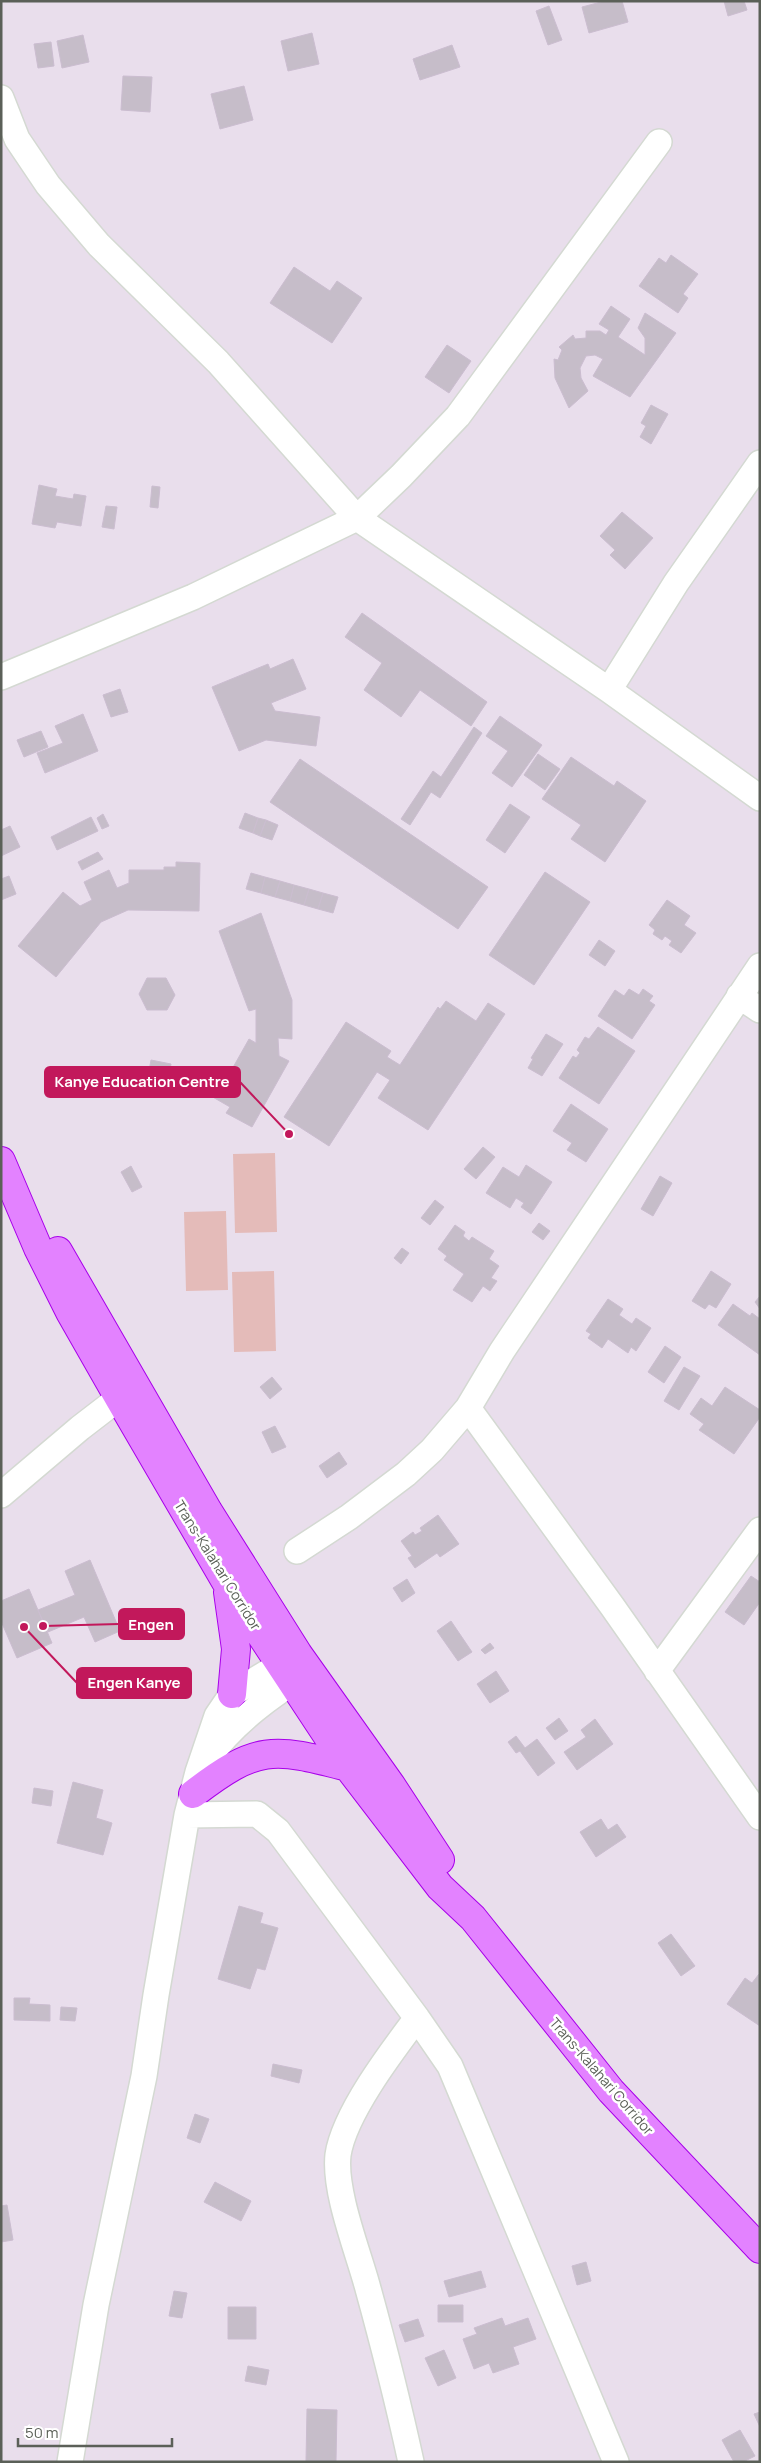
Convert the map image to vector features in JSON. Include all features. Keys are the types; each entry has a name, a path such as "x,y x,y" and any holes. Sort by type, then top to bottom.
{"highway":[{"name":"Trans-Kalahari Corridor","path":"6,1171 38,1248 70,1312 226,1582 392,1785 457,1887 473,1918"},
{"name":"Trans-Kalahari Corridor","path":"6,1171 47,1232 208,1511 296,1668 348,1767 440,1887 473,1918 611,2091 760,2249"},
{"path":"226,1582 236,1649 232,1694"},
{"path":"193,1794 221,1773 241,1762 269,1752 299,1754 348,1767"}],"street":[{"path":"1,98 16,139 61,200 99,245 218,362 356,518 609,690 760,798"},
{"path":"1,677 193,598 356,518 401,476 458,416 659,142"},
{"path":"609,690 676,583 760,463"},
{"path":"297,1551 349,1517 406,1474 432,1450 468,1408 502,1350 760,966"},
{"path":"739,996 760,1010"},
{"path":"1,1496 99,1411 119,1398"},
{"path":"468,1408 657,1670 760,1817"},
{"path":"657,1670 760,1530"},
{"path":"70,2462 96,2305 144,2076 156,1995 193,1794 217,1716 232,1694 296,1668"},
{"path":"193,1794 221,1740 259,1706 296,1668"},
{"path":"193,1794 257,1814 278,1831 417,2018 450,2066 616,2462"},
{"path":"411,2462 385,2352 338,2182 338,2154 352,2114 389,2055 417,2018"}],"shaded area":[{"path":"275,1153 277,1232 235,1233 233,1154"},
{"path":"226,1211 228,1290 186,1291 184,1212"},
{"path":"274,1271 276,1351 234,1352 232,1272"}],"building":[{"path":"605,1 622,1 628,22 589,33 582,7"},
{"path":"724,1 744,1 747,10 728,16"},
{"path":"549,6 562,40 548,45 536,11"},
{"path":"312,33 319,64 288,71 281,41"},
{"path":"83,35 89,62 62,68 57,41"},
{"path":"51,42 54,66 38,68 34,44"},
{"path":"452,45 460,67 420,80 413,59"},
{"path":"123,76 152,77 150,112 121,110"},
{"path":"244,86 253,120 220,129 211,94"},
{"path":"671,255 698,274 683,294 688,298 678,313 639,286 659,258 666,263"},
{"path":"294,267 330,291 337,281 362,298 332,343 270,303"},
{"path":"611,306 630,319 618,337 645,355 645,338 638,328 645,313 676,333 630,397 593,376 603,359 595,355 586,356 580,368 581,378 588,391 569,408 555,378 554,359 558,360 562,350 559,347 573,335 575,339 586,338 586,331 600,331 606,335 609,330 599,324"},
{"path":"447,345 471,361 449,393 425,377"},
{"path":"651,405 668,414 651,444 640,437 646,426 641,423"},
{"path":"39,485 57,489 55,496 73,499 74,494 86,496 81,526 57,522 55,528 32,524"},
{"path":"152,486 160,487 158,508 150,507"},
{"path":"106,506 117,507 114,529 102,527"},
{"path":"622,512 653,538 625,569 610,555 615,550 600,536"},
{"path":"362,613 487,702 471,726 420,690 401,717 364,690 382,663 345,637"},
{"path":"293,659 306,689 271,703 275,711 320,717 316,746 266,740 239,751 212,687 268,664 270,669"},
{"path":"120,689 128,712 111,717 103,695"},
{"path":"83,714 98,751 45,773 37,753 63,743 55,726"},
{"path":"500,716 542,745 512,787 492,773 508,751 486,736"},
{"path":"474,727 482,733 440,798 431,792 410,825 401,819 433,771 441,777"},
{"path":"41,731 48,747 24,757 17,740"},
{"path":"538,754 560,769 545,790 524,775"},
{"path":"571,757 614,786 617,781 646,801 605,862 571,839 581,825 542,799"},
{"path":"300,759 488,887 458,929 270,802"},
{"path":"510,804 530,817 505,853 486,840"},
{"path":"245,813 258,818 253,833 239,828"},
{"path":"103,814 109,826 102,829 97,818"},
{"path":"91,817 98,831 57,850 51,837"},
{"path":"258,818 266,820 260,836 253,833"},
{"path":"266,820 278,825 272,840 260,836"},
{"path":"10,826 20,847 1,856 1,830"},
{"path":"98,852 103,859 82,870 78,862"},
{"path":"176,862 200,863 199,911 128,910 101,922 56,977 18,946 63,892 80,906 92,900 84,882 109,870 117,888 129,883 129,870 164,870 164,867 176,867"},
{"path":"545,872 590,902 534,985 489,955"},
{"path":"251,873 265,877 261,893 246,889"},
{"path":"9,876 16,894 1,900 1,879"},
{"path":"265,877 280,881 275,897 261,893"},
{"path":"280,881 294,885 290,901 275,897"},
{"path":"294,885 309,889 304,905 290,901"},
{"path":"309,889 323,893 318,909 304,905"},
{"path":"323,893 338,897 333,913 318,909"},
{"path":"667,900 690,916 684,925 696,933 681,953 669,945 672,941 665,936 662,940 653,934 655,930 649,925"},
{"path":"261,913 292,1000 292,1039 278,1038 279,1056 289,1061 252,1127 226,1113 230,1107 211,1096 218,1084 222,1087 249,1039 256,1043 256,1009 249,1011 219,931"},
{"path":"599,940 615,951 605,966 589,955"},
{"path":"147,978 166,978 175,995 167,1010 147,1010 139,994"},
{"path":"629,989 639,995 643,989 653,996 649,1001 655,1005 632,1039 598,1016 615,990 624,996"},
{"path":"446,1001 476,1021 488,1003 505,1014 428,1130 378,1098 390,1080 377,1072 329,1146 284,1117 346,1022 391,1051 387,1057 400,1065 438,1007 440,1009"},
{"path":"598,1027 635,1051 599,1104 559,1078 573,1056 576,1058 580,1053 577,1050 585,1037 589,1039"},
{"path":"546,1034 563,1044 542,1076 528,1068 533,1059 531,1058"},
{"path":"151,1060 171,1064 167,1086 147,1082"},
{"path":"571,1104 608,1129 586,1162 567,1150 572,1143 553,1131"},
{"path":"483,1147 495,1157 476,1179 464,1169"},
{"path":"526,1165 552,1182 531,1214 521,1207 524,1203 516,1198 510,1208 486,1193 503,1167 519,1177"},
{"path":"131,1166 142,1187 132,1192 121,1172"},
{"path":"660,1176 672,1183 653,1216 641,1209"},
{"path":"435,1200 444,1207 430,1225 421,1218"},
{"path":"539,1223 550,1231 543,1240 532,1232"},
{"path":"455,1225 465,1232 463,1236 469,1241 472,1237 494,1251 489,1259 499,1266 491,1278 497,1281 490,1291 483,1286 472,1302 453,1290 464,1274 444,1260 447,1256 438,1249"},
{"path":"402,1248 409,1253 401,1264 394,1258"},
{"path":"711,1271 731,1284 716,1308 709,1304 705,1309 692,1301"},
{"path":"760,1296 760,1309 755,1302"},
{"path":"608,1299 623,1309 619,1315 632,1324 636,1318 651,1328 636,1351 631,1347 628,1353 608,1339 602,1348 588,1338 591,1334 586,1331"},
{"path":"733,1304 750,1316 752,1313 760,1319 760,1355 718,1325"},
{"path":"665,1346 681,1357 664,1383 648,1372"},
{"path":"684,1367 700,1376 679,1410 664,1401"},
{"path":"272,1377 282,1389 270,1399 260,1387"},
{"path":"725,1387 760,1410 760,1417 734,1454 699,1430 704,1424 690,1414 701,1398 712,1406"},
{"path":"275,1426 286,1447 272,1453 262,1432"},
{"path":"339,1452 347,1464 327,1478 319,1466"},
{"path":"438,1515 459,1544 440,1557 437,1553 415,1568 408,1558 412,1556 401,1541 413,1532 415,1535 422,1531 420,1528"},
{"path":"90,1560 120,1631 95,1642 84,1617 48,1632 38,1610 75,1595 65,1571"},
{"path":"751,1576 760,1582 760,1602 744,1625 725,1612"},
{"path":"407,1579 415,1593 402,1602 393,1588"},
{"path":"29,1589 52,1643 17,1658 1,1621 1,1601"},
{"path":"451,1621 472,1652 458,1661 437,1631"},
{"path":"490,1643 494,1648 485,1654 481,1650"},
{"path":"496,1671 509,1691 490,1703 477,1684"},
{"path":"559,1718 568,1731 555,1740 546,1728"},
{"path":"595,1719 613,1744 577,1770 564,1752 586,1737 581,1730"},
{"path":"516,1736 525,1748 537,1739 555,1763 538,1776 520,1751 516,1753 508,1742"},
{"path":"73,1782 103,1790 96,1818 112,1823 103,1855 57,1843"},
{"path":"34,1788 53,1791 51,1806 32,1803"},
{"path":"601,1819 608,1830 617,1824 626,1837 596,1857 580,1832"},
{"path":"239,1906 263,1913 260,1923 278,1928 265,1970 257,1968 250,1989 218,1979"},
{"path":"671,1934 695,1966 681,1976 658,1943"},
{"path":"759,1974 760,2026 727,2004 745,1978 752,1983"},
{"path":"14,1998 30,1998 29,2004 50,2005 50,2021 14,2020"},
{"path":"61,2007 77,2008 75,2021 60,2020"},
{"path":"273,2064 302,2070 299,2083 271,2076"},
{"path":"195,2114 209,2119 200,2143 187,2138"},
{"path":"215,2182 251,2201 241,2221 204,2202"},
{"path":"7,2205 13,2240 1,2242 1,2206"},
{"path":"586,2262 591,2281 577,2285 572,2266"},
{"path":"481,2271 486,2287 449,2297 444,2281"},
{"path":"174,2291 187,2293 182,2318 169,2316"},
{"path":"438,2305 463,2305 463,2322 438,2322"},
{"path":"228,2307 256,2307 256,2339 228,2339"},
{"path":"502,2318 505,2326 528,2318 536,2339 513,2347 519,2364 493,2373 489,2363 474,2369 463,2339 477,2334 474,2328"},
{"path":"418,2319 424,2336 405,2342 399,2325"},
{"path":"444,2350 456,2378 438,2386 425,2358"},
{"path":"248,2366 269,2370 266,2385 245,2381"},
{"path":"307,2409 337,2410 336,2461 306,2461"},
{"path":"760,2412 760,2427 754,2414"},
{"path":"740,2430 755,2456 743,2462 734,2462 722,2440"}],"place":[{"name":"Kanye Education Centre","path":"289,1134"},
{"name":"Engen","path":"43,1626"},
{"name":"Engen Kanye","path":"24,1627"}]}
